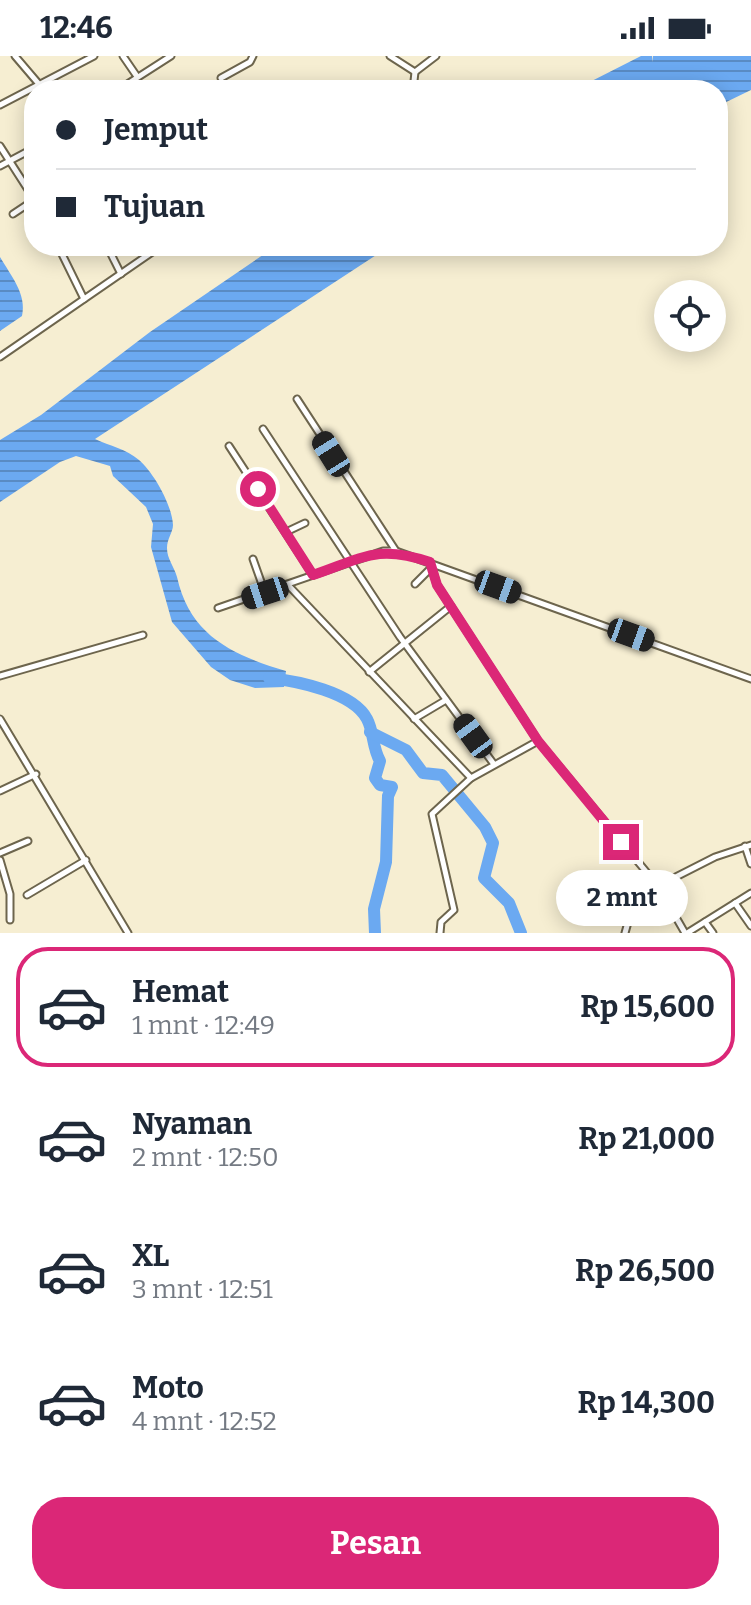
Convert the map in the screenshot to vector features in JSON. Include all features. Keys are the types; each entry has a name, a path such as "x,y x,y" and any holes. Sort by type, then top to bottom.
{"street":[{"path":"15,56 36,80"},
{"path":"46,80 83,58 94,56"},
{"path":"123,56 136,75"},
{"path":"130,80 171,56"},
{"path":"221,78 250,62 253,56"},
{"path":"390,56 415,72"},
{"path":"414,80 415,72 436,56"},
{"path":"0,105 24,92"},
{"path":"0,146 24,177"},
{"path":"0,166 24,153"},
{"path":"13,214 24,207"},
{"path":"63,256 84,299"},
{"path":"112,256 121,274"},
{"path":"0,357 147,256"},
{"path":"297,399 396,551"},
{"path":"263,429 403,642 493,763"},
{"path":"229,446 313,575"},
{"path":"286,532 305,523"},
{"path":"218,608 383,551 396,551 751,679"},
{"path":"253,559 265,593"},
{"path":"415,584 430,565"},
{"path":"430,565 451,606 538,741 659,887 686,933 751,893"},
{"path":"288,585 471,778"},
{"path":"369,672 451,606"},
{"path":"0,676 143,635"},
{"path":"414,719 446,700"},
{"path":"0,719 36,774 128,933"},
{"path":"440,933 441,922 454,910 432,817 471,778 493,763 538,741"},
{"path":"0,791 36,774"},
{"path":"0,853 28,841"},
{"path":"625,933 632,908 659,887 747,847 751,864"},
{"path":"0,860 10,894 10,920"},
{"path":"27,895 86,860"},
{"path":"735,903 751,926"},
{"path":"705,922 713,933"}],"water":[{"path":"641,56 652,56 652,62 653,56 751,56 751,90 728,101 728,80 594,80"},
{"path":"261,256 375,256 95,439 139,460 161,490 173,525 167,545 168,556 192,614 216,640 232,650 286,671 284,687 255,688 230,680 211,667 172,622 151,547 153,524 146,507 113,476 110,466 76,456 60,462 0,502 0,440 41,415 150,332"},
{"path":"0,257 17,285 23,308 22,316 0,331"}],"waterway":[{"path":"269,678 309,685 337,695 350,702 367,719 380,761 375,778 380,785 392,787 388,796 386,862 374,909 375,933"},
{"path":"370,732 406,750 423,773 442,775 485,827 493,843 484,878 509,903 521,933"}],"route":[{"path":"258,489 313,575 383,551 396,551 430,562 437,585 538,741 621,842"}]}
